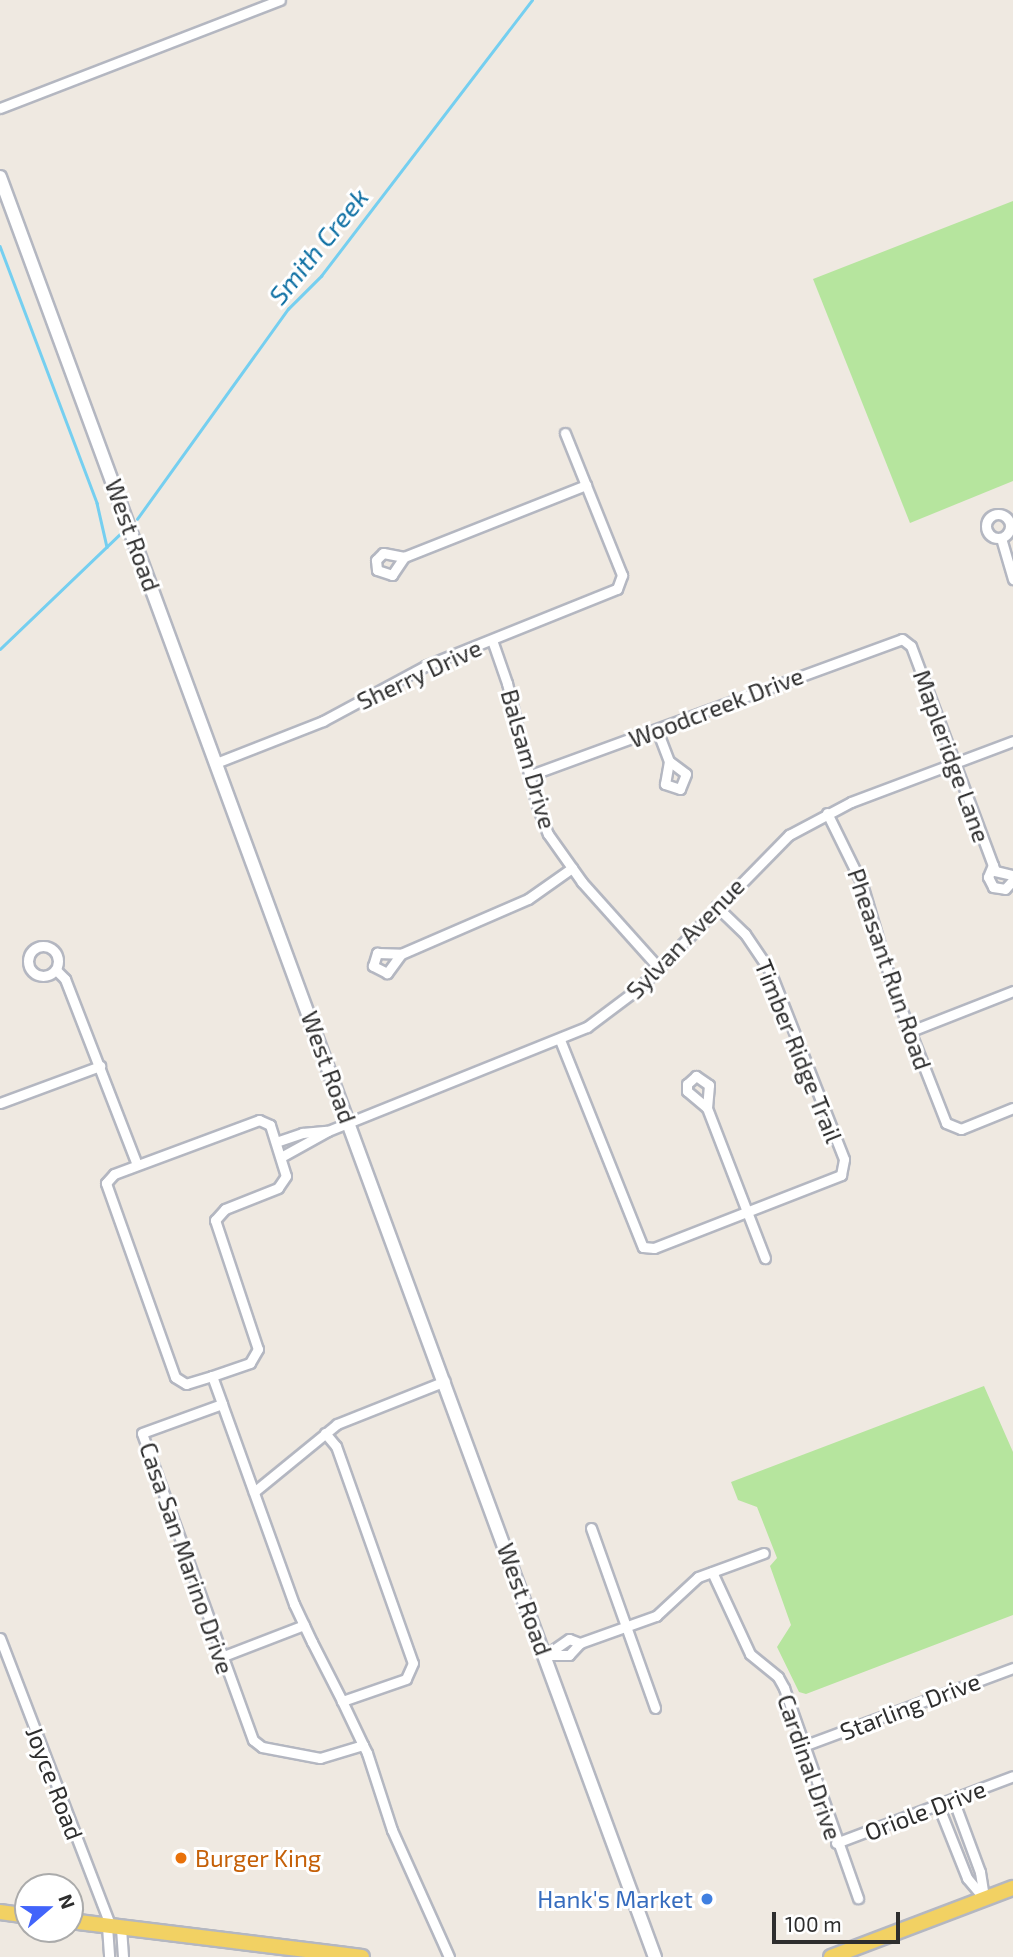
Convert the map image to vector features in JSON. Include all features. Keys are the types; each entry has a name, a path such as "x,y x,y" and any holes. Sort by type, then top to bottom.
{"main road":[{"path":"831,1957 1013,1888"},
{"path":"84,1924 362,1957"}],"street":[{"path":"0,108 280,0"},
{"name":"West Road","path":"0,177 655,1957"},
{"path":"404,557 586,485 565,433"},
{"name":"Sherry Drive","path":"216,763 323,721 417,670 621,585 622,575 586,485"},
{"path":"1001,538 1013,579"},
{"name":"Woodcreek Drive","path":"528,776 902,639"},
{"name":"Mapleridge Lane","path":"902,639 911,646 993,865 1001,875 1013,874"},
{"name":"Balsam Drive","path":"492,640 507,682 528,776 548,834 572,869 659,968"},
{"path":"657,730 669,761"},
{"name":"Sylvan Avenue","path":"328,1131 560,1040 612,1011 659,968 778,843 827,813 1013,741"},
{"name":"Pheasant Run Road","path":"827,813 862,884 911,1031 949,1126 961,1129 1013,1108"},
{"path":"993,865 988,877 993,887 1005,889 1013,880"},
{"path":"401,954 528,899 572,869"},
{"name":"Timber Ridge Trail","path":"716,906 745,934 770,971 844,1159 844,1171 836,1178 747,1212"},
{"path":"56,970 65,979 137,1165"},
{"path":"911,1031 1013,991"},
{"path":"560,1040 639,1242 646,1248 747,1212"},
{"path":"0,1103 100,1066"},
{"path":"707,1108 765,1258"},
{"path":"255,1120 267,1122 286,1176 282,1186 225,1209 216,1217 258,1349 253,1361 186,1384 176,1377 107,1191 110,1177 137,1165 255,1120"},
{"path":"276,1142 302,1133 328,1131"},
{"path":"281,1157 328,1131"},
{"path":"212,1376 304,1625 363,1745 392,1830 449,1957"},
{"path":"254,1492 325,1433 347,1419 445,1381"},
{"name":"Casa San Marino Drive","path":"222,1404 142,1433 250,1734 258,1744 320,1758 363,1745"},
{"path":"325,1433 336,1446 413,1663 406,1679 342,1701"},
{"path":"591,1528 656,1707"},
{"path":"546,1655 569,1655 580,1643 662,1613 698,1577 764,1553"},
{"name":"Cardinal Drive","path":"712,1572 750,1654 778,1677 806,1745 836,1843 858,1898"},
{"path":"222,1657 304,1625"},
{"name":"Joyce Road","path":"0,1639 113,1927"},
{"path":"546,1655 569,1639 580,1643"},
{"name":"Starling Drive","path":"806,1745 1013,1668"},
{"name":"Oriole Drive","path":"836,1843 1013,1776"},
{"path":"953,1799 980,1872 984,1898"},
{"path":"938,1805 967,1878 984,1898"},
{"path":"109,1957 113,1927"},
{"path":"113,1927 124,1957"}],"green space":[{"path":"1013,201 1013,481 910,523 813,279"},
{"path":"984,1386 1013,1452 1013,1615 806,1694 799,1692 777,1647 791,1625 770,1566 777,1558 757,1507 738,1500 731,1482"}],"waterway":[{"name":"Smith Creek","path":"137,519 288,309 321,276 532,0"},
{"path":"0,246 97,503 107,547"},
{"name":"Smith Creek","path":"0,649 122,532"}],"place":[{"name":"Burger King","path":"181,1858"},
{"name":"Hank's Market","path":"707,1899"}]}
